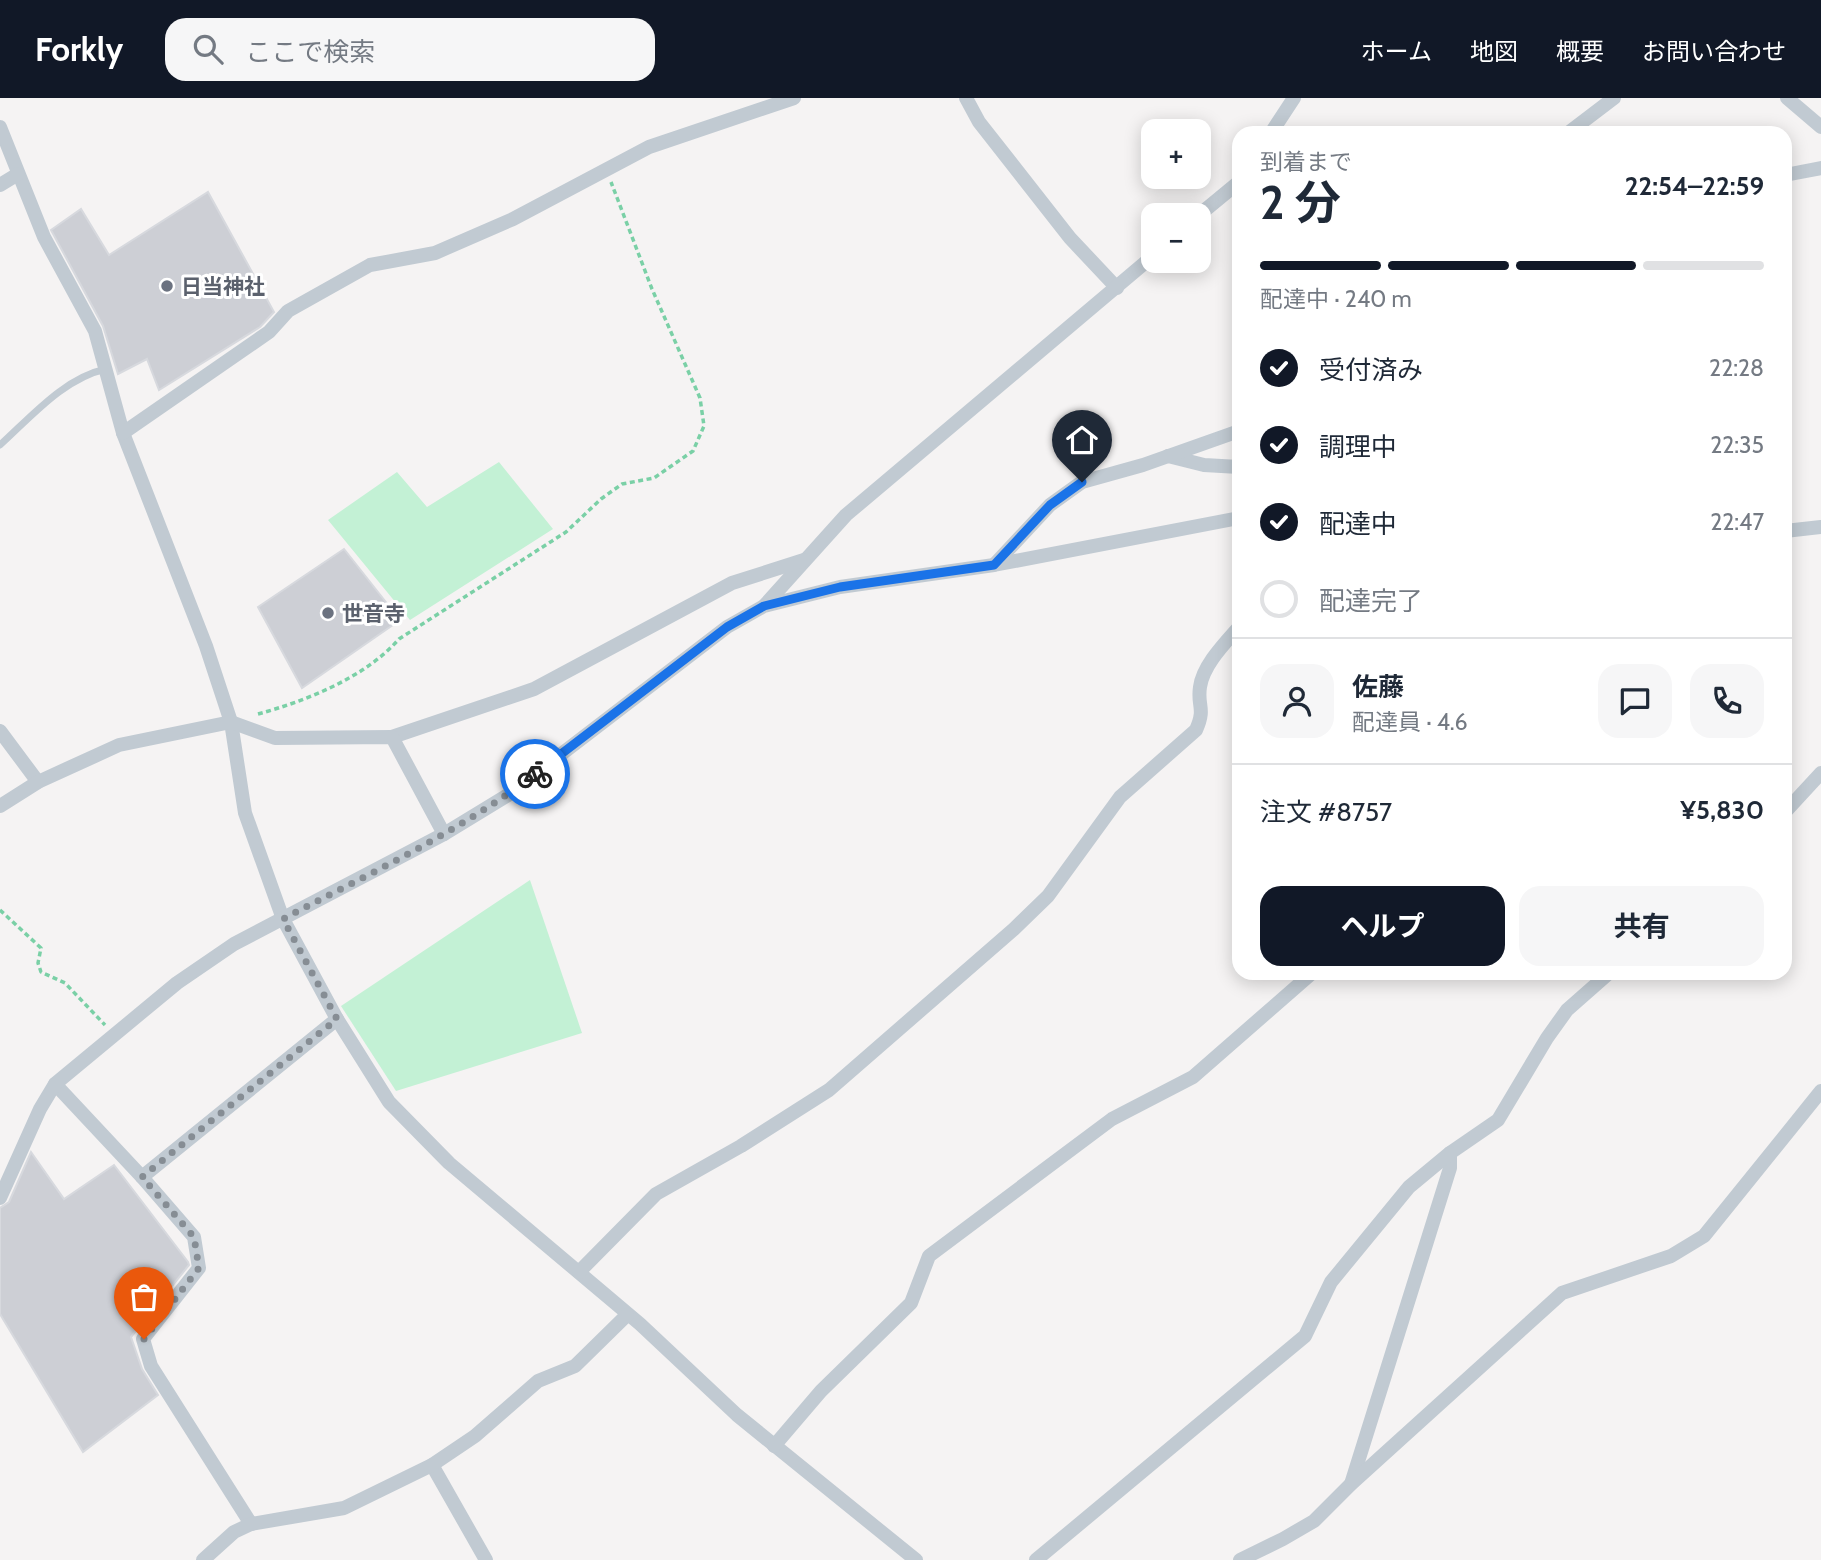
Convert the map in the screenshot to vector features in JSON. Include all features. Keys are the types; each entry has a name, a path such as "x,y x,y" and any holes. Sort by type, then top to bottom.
{"street":[{"path":"123,433 269,332 288,311 370,265 435,253 513,219 668,139 794,98"},
{"path":"966,98 979,122 1063,229 1117,288"},
{"path":"1276,126 1294,98"},
{"path":"1577,126 1614,98"},
{"path":"1787,98 1821,127"},
{"path":"0,127 44,237 95,331 123,433 206,646 231,722 245,813 283,919 337,1019 389,1102 449,1163 640,1324 737,1415 916,1560"},
{"path":"1792,174 1821,168"},
{"path":"0,185 18,174"},
{"path":"1211,205 1232,188"},
{"path":"764,606 846,515 1141,267"},
{"path":"994,565 1050,505 1082,482 1232,433"},
{"path":"1168,456 1204,465 1232,467"},
{"path":"0,1198 40,1109 55,1084 177,983 233,944 444,834 508,795 727,627 764,606 840,587 994,565 1232,519"},
{"path":"1792,530 1821,527"},
{"path":"0,806 38,782 119,744 231,722 275,738 392,737 534,689 732,583 806,560"},
{"path":"579,1272 656,1194 741,1146 829,1090 1014,929 1048,896 1120,797 1196,730 1203,716 1200,686 1215,654 1232,634"},
{"path":"0,731 38,782"},
{"path":"392,737 444,834"},
{"path":"1792,804 1821,773"},
{"path":"774,1447 821,1391 911,1303 929,1256 1112,1119 1193,1077 1304,980"},
{"path":"1036,1560 1305,1336 1331,1282 1409,1187 1450,1153 1498,1121 1547,1038 1567,1010 1601,980"},
{"path":"142,1177 337,1019"},
{"path":"55,1084 194,1237 199,1268 144,1339 151,1366 251,1524"},
{"path":"1240,1560 1314,1521 1351,1484 1562,1293 1671,1256 1704,1236 1821,1091"},
{"path":"1351,1484 1450,1168 1450,1153"},
{"path":"203,1560 234,1532 251,1524 344,1508 432,1465 475,1436 538,1381 575,1366 627,1315"},
{"path":"432,1465 482,1550 485,1560"}],"lane":[{"path":"0,445 49,401 87,373 107,369"}],"path":[{"path":"257,714 296,704 367,667 399,639 566,532 601,499 622,484 654,478 693,451 704,426 700,398 652,289 607,170"},
{"path":"0,910 41,948 38,963 41,972 65,983 114,1035"}],"green space":[{"path":"499,462 553,529 410,620 328,520 397,472 427,507"},
{"path":"530,880 582,1033 396,1091 341,1006"}],"building":[{"name":"日当神社","path":"208,192 274,312 260,327 159,390 147,359 118,374 103,326 51,230 81,209 109,255"},
{"name":"世音寺","path":"344,549 400,620 302,688 258,607"},
{"path":"31,1152 64,1199 114,1165 189,1265 131,1337 142,1369 158,1395 83,1452 0,1314 0,1208 9,1202"}],"way so far":[{"path":"144,1339 199,1268 194,1237 142,1177 337,1019 283,919 444,834 508,795 535,774"}],"place":[{"name":"日当神社","path":"167,286"},
{"name":"世音寺","path":"328,613"}],"route":[{"path":"535,774 727,627 764,606 840,587 994,565 1050,505 1082,482"}]}
